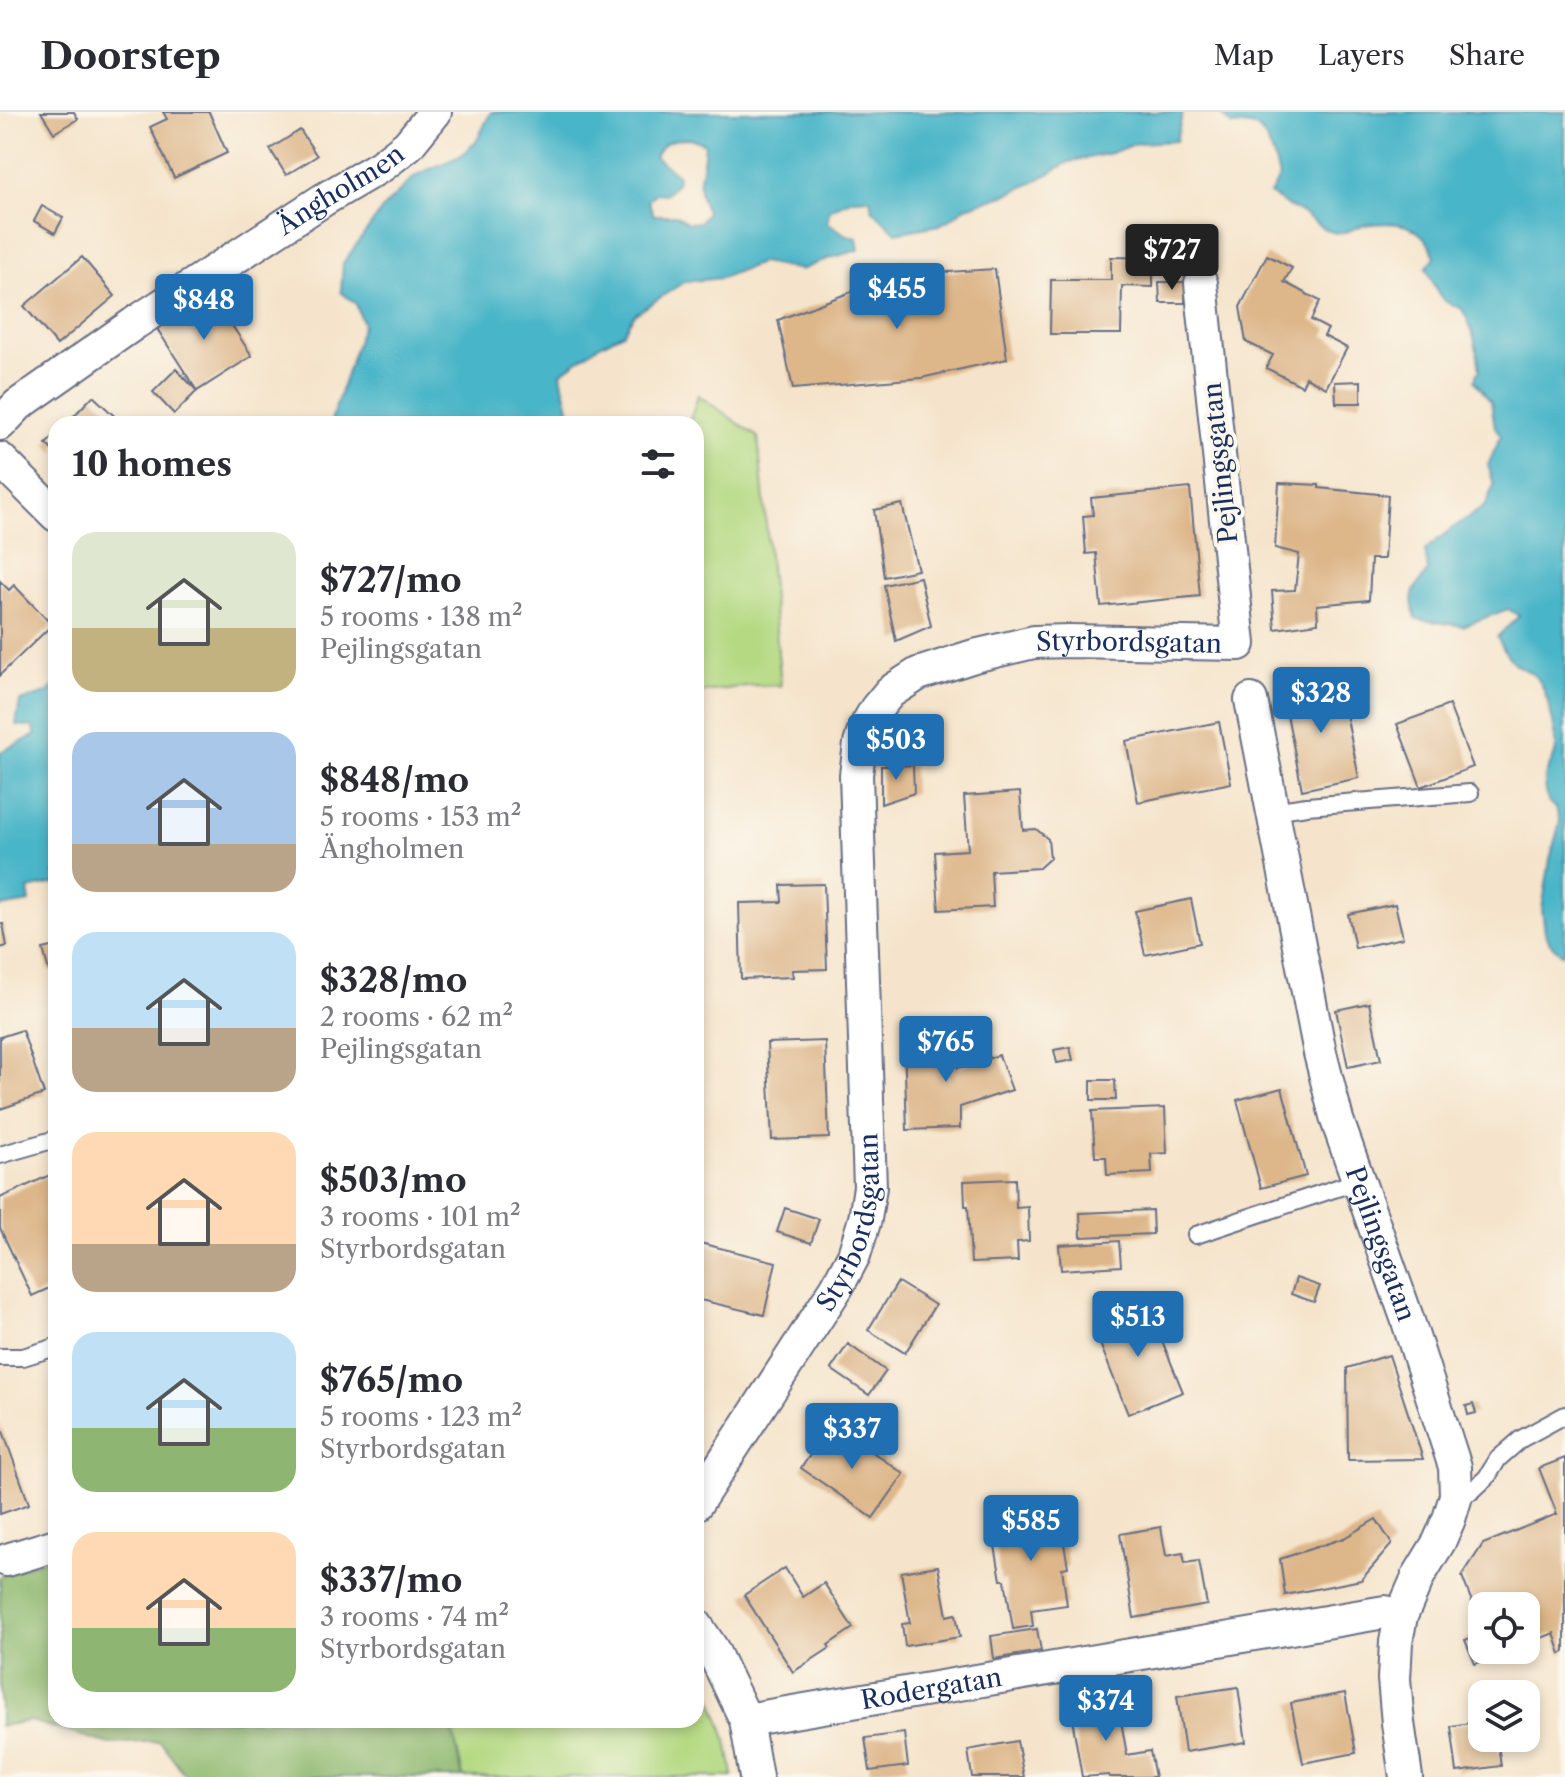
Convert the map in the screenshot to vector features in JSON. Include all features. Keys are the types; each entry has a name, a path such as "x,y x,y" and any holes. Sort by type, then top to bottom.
{"street":[{"name":"Ängholmen","path":"0,424 18,405 135,323 323,200 381,166 408,145 435,112"},
{"name":"Pejlingsgatan","path":"1201,283 1239,644"},
{"path":"0,459 48,507"},
{"name":"Styrbordsgatan","path":"704,1492 837,1287 854,1255 865,1219 870,1187 856,775 860,744 876,709 890,692 918,674 974,656 1034,642 1239,644"},
{"name":"Pejlingsgatan","path":"1251,700 1320,1053 1337,1120 1407,1318 1455,1467 1456,1496 1444,1531 1419,1575 1401,1616 1396,1642 1394,1679 1406,1777"},
{"path":"7,1560 48,1547"},
{"name":"Rodergatan","path":"746,1720 1385,1612 1401,1616"},
{"path":"704,1637 746,1720 756,1777"}],"lane":[{"path":"1272,811 1470,793"},
{"path":"0,1155 48,1141"},
{"path":"1196,1235 1358,1181"},
{"path":"0,1357 23,1357 48,1349"},
{"path":"1456,1496 1472,1491 1487,1477 1498,1459 1521,1439 1565,1415"}],"green space":[{"path":"698,395 758,437 781,686 754,685 704,692 704,416 691,416"},
{"path":"48,1559 48,1726 30,1721 0,1726 0,1577"},
{"path":"704,1684 720,1721 733,1777 463,1777 454,1728 704,1728"},
{"path":"54,1728 454,1728 463,1777 187,1777 160,1741 110,1744"}],"water":[{"path":"491,112 1183,112 1176,141 1137,143 1111,153 1069,162 1010,193 966,207 939,225 896,233 872,209 870,198 853,199 830,209 827,222 857,238 859,250 801,270 762,262 721,278 684,282 634,315 623,333 598,346 561,373 570,416 333,416 363,324 356,304 341,292 343,263 384,207 416,175 460,156 476,142","holes":["690,138 705,144 700,185 707,212 700,222 688,223 676,215 654,215 648,201 655,193 666,194 677,183 678,175 655,157 665,144"]},
{"path":"1219,112 1565,112 1565,953 1562,954 1550,943 1542,909 1560,822 1556,808 1548,802 1545,783 1546,773 1556,752 1553,724 1539,681 1511,660 1497,637 1519,616 1508,609 1463,626 1416,619 1412,604 1416,588 1428,571 1425,550 1485,506 1494,485 1488,465 1501,436 1495,427 1491,402 1475,381 1480,370 1469,322 1461,308 1447,302 1435,288 1426,268 1435,257 1430,246 1416,231 1407,226 1387,223 1364,225 1343,233 1325,229 1270,194 1279,178 1272,152 1258,129 1232,126"},
{"path":"47,693 48,885 28,889 30,902 0,907 0,752 36,735 33,727 16,725 20,701"}],"building":[{"path":"41,112 74,112 78,119 54,133"},
{"path":"163,112 209,112 227,153 174,178 150,127 167,119"},
{"path":"300,130 317,156 286,175 270,149"},
{"path":"42,206 63,218 55,233 34,221"},
{"path":"1267,255 1292,268 1284,282 1320,301 1311,320 1328,329 1324,336 1347,348 1326,388 1306,377 1302,386 1266,368 1273,355 1246,342 1240,307"},
{"path":"82,257 115,296 57,345 24,306"},
{"path":"1111,257 1153,258 1153,287 1122,286 1121,334 1050,334 1051,280 1111,280"},
{"path":"995,269 1007,359 921,378 793,389 778,320 900,275"},
{"path":"1159,282 1185,282 1185,303 1160,303"},
{"path":"210,292 252,356 197,391 156,327"},
{"path":"176,369 197,391 174,414 153,392"},
{"path":"1361,381 1361,403 1336,403 1335,382"},
{"path":"93,396 114,416 74,416"},
{"path":"1279,483 1388,495 1384,559 1371,559 1369,600 1317,605 1318,623 1275,629 1272,591 1295,590 1299,554 1275,548"},
{"path":"1190,488 1200,596 1101,606 1096,553 1086,554 1083,516 1093,515 1091,498"},
{"path":"902,504 918,570 884,577 874,510"},
{"path":"920,577 931,626 896,641 884,585"},
{"path":"0,581 9,590 14,585 48,621 48,629 0,675"},
{"path":"1339,679 1359,778 1302,790 1283,694 1295,692 1294,688"},
{"path":"1449,705 1473,767 1421,787 1397,724"},
{"path":"1219,722 1231,783 1138,802 1126,741"},
{"path":"913,765 914,793 881,804 881,766"},
{"path":"1020,792 1023,830 1036,829 1048,839 1050,858 1039,868 991,871 993,907 939,910 935,852 968,850 964,796"},
{"path":"824,884 827,969 792,970 793,977 741,979 739,903 782,902 781,885"},
{"path":"1191,899 1200,943 1145,955 1135,911"},
{"path":"1395,904 1403,938 1355,948 1348,914"},
{"path":"0,924 3,924 7,946 0,948"},
{"path":"48,948 48,967 43,949"},
{"path":"1369,1003 1381,1060 1348,1067 1336,1010"},
{"path":"22,1030 44,1094 0,1109 0,1037"},
{"path":"825,1041 829,1138 772,1140 767,1043"},
{"path":"957,1041 958,1068 999,1055 1012,1090 960,1107 960,1128 907,1130 904,1043"},
{"path":"1070,1047 1073,1060 1057,1063 1054,1050"},
{"path":"1091,1080 1115,1080 1116,1100 1091,1100"},
{"path":"1282,1088 1306,1176 1261,1188 1237,1100"},
{"path":"1165,1108 1167,1153 1151,1154 1152,1173 1107,1175 1106,1157 1095,1157 1092,1111"},
{"path":"48,1176 48,1289 32,1296 0,1228 0,1198"},
{"path":"1015,1179 1016,1208 1028,1207 1029,1241 1017,1242 1018,1261 971,1263 964,1181"},
{"path":"785,1208 819,1219 811,1243 777,1232"},
{"path":"1152,1210 1153,1234 1081,1237 1080,1213"},
{"path":"1119,1241 1121,1266 1061,1270 1059,1245"},
{"path":"704,1244 776,1262 764,1315 704,1301"},
{"path":"1296,1278 1320,1286 1314,1302 1291,1294"},
{"path":"898,1282 935,1305 905,1353 868,1330"},
{"path":"1147,1304 1183,1392 1128,1414 1093,1326"},
{"path":"848,1344 886,1371 869,1395 831,1369"},
{"path":"1389,1355 1423,1459 1348,1460 1347,1368"},
{"path":"1473,1404 1476,1413 1468,1415 1466,1406"},
{"path":"0,1423 29,1504 0,1514"},
{"path":"832,1424 904,1474 873,1518 801,1468"},
{"path":"1565,1458 1565,1652 1561,1654 1554,1633 1540,1638 1540,1592 1468,1592 1462,1576 1483,1544 1557,1514 1539,1468"},
{"path":"1058,1509 1068,1567 1062,1568 1067,1605 1031,1610 1033,1626 1013,1629 991,1523"},
{"path":"1376,1519 1392,1544 1361,1580 1285,1595 1280,1559 1344,1538"},
{"path":"1161,1527 1166,1556 1183,1553 1185,1563 1199,1561 1207,1605 1134,1618 1120,1534"},
{"path":"938,1566 947,1616 956,1614 960,1637 905,1646 902,1624 910,1623 901,1572"},
{"path":"785,1568 803,1597 824,1583 853,1628 828,1645 830,1648 793,1672 744,1595"},
{"path":"1037,1629 1041,1651 994,1659 991,1636"},
{"path":"1238,1687 1246,1742 1185,1752 1177,1696"},
{"path":"1345,1693 1356,1753 1303,1763 1291,1703"},
{"path":"1117,1698 1127,1755 1150,1751 1155,1777 1082,1777 1070,1707"},
{"path":"1468,1723 1468,1752 1499,1752 1501,1766 1457,1772 1451,1726"},
{"path":"904,1733 908,1766 870,1771 865,1738"},
{"path":"1017,1741 1024,1777 972,1777 968,1750"}]}
